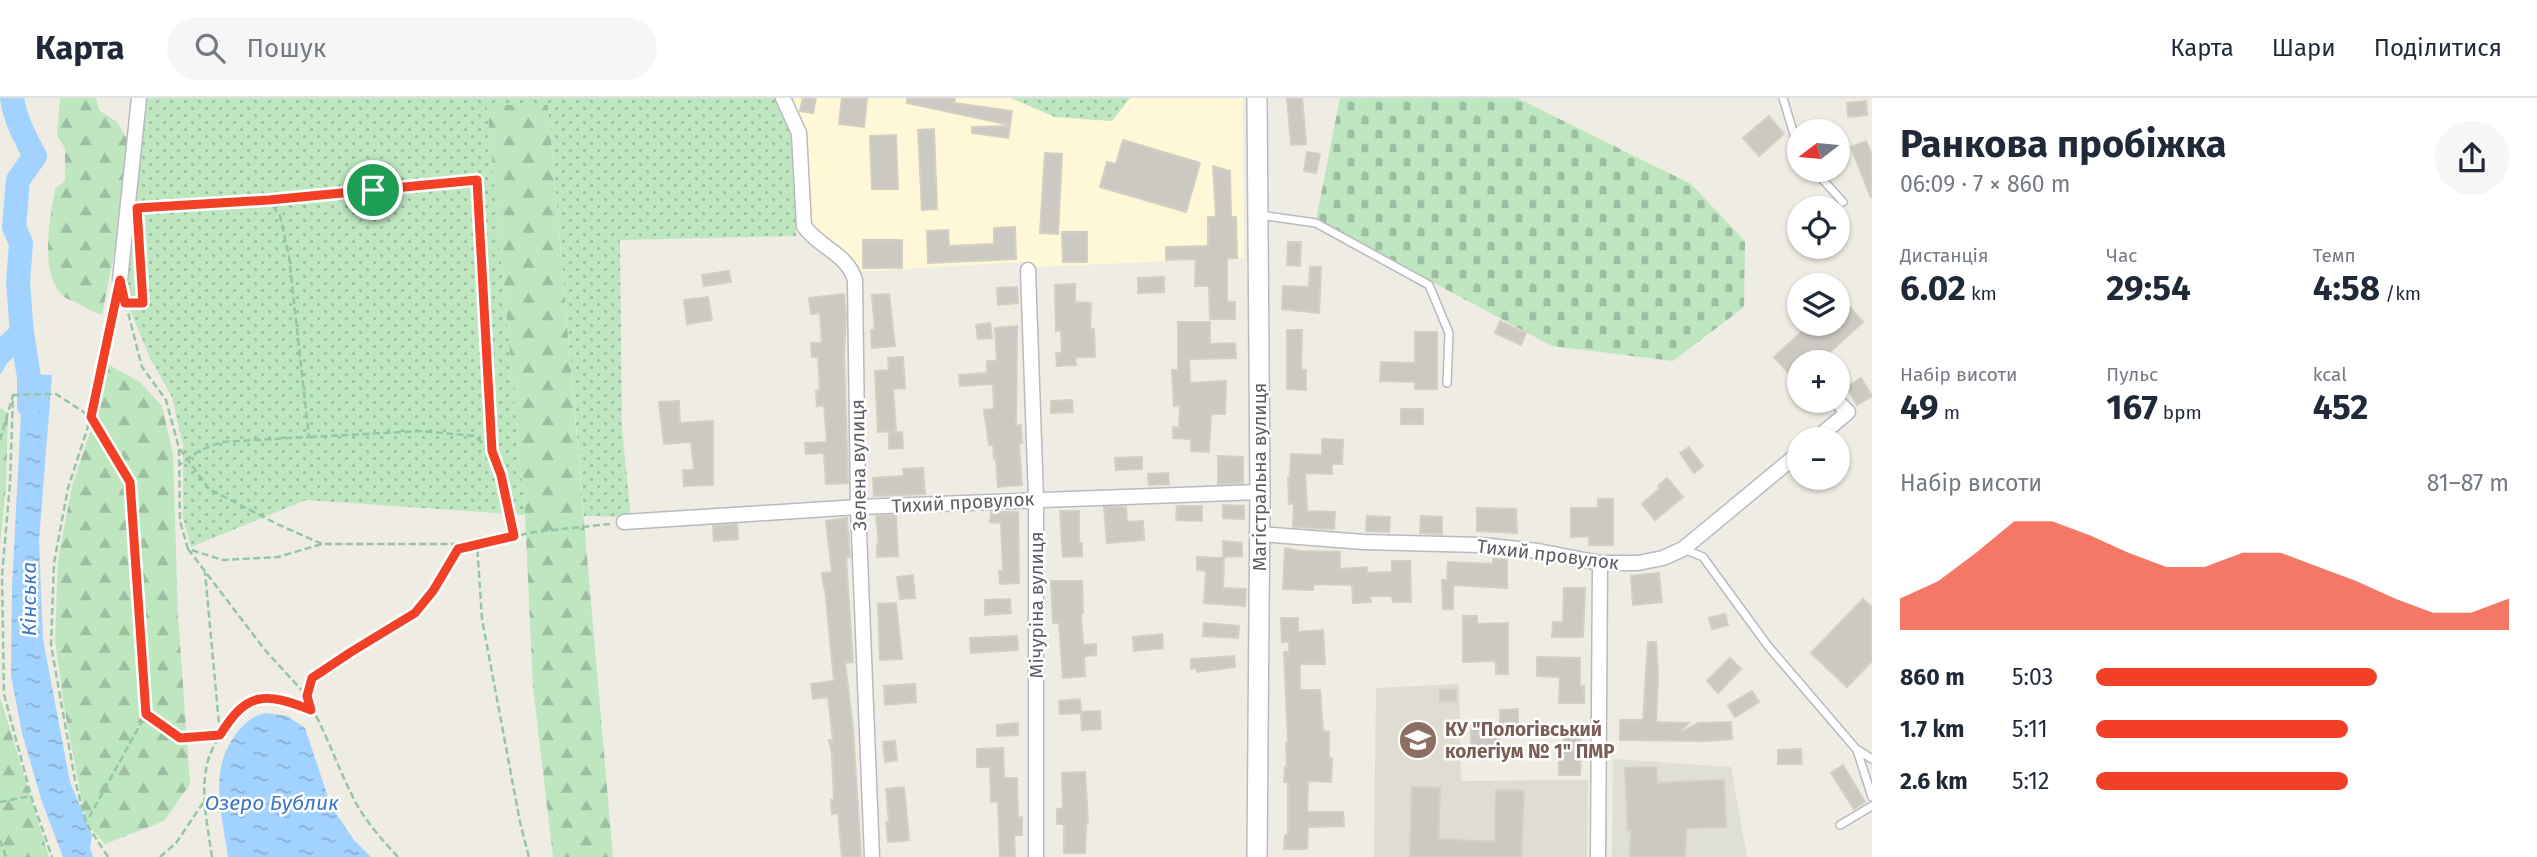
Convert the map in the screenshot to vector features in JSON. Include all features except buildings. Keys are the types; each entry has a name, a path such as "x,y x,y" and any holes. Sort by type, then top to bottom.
{"main road":[{"name":"Магістральна вулиця","path":"1257,98 1260,492 1257,857"}],"street":[{"path":"120,280 139,98"},
{"name":"Зелена вулиця","path":"783,98 799,133 804,226 812,238 840,256 852,271 855,280 858,507 872,857"},
{"name":"Мічуріна вулиця","path":"1028,270 1036,499 1036,857"},
{"path":"1830,427 1847,413"},
{"name":"Тихий провулок","path":"1260,534 1364,542 1481,545 1538,551 1600,563 1638,563 1662,558 1683,549 1787,463"},
{"name":"Тихий провулок","path":"624,522 858,507 1260,492"},
{"path":"1598,857 1600,563"}],"lane":[{"path":"1783,98 1789,119"},
{"path":"1825,182 1838,196"},
{"path":"1259,214 1316,223 1429,285 1449,333 1447,383"},
{"path":"1683,549 1703,557 1768,646 1857,750 1872,759"},
{"path":"1857,750 1872,797"},
{"path":"1840,825 1872,806"}],"path":[{"path":"137,208 269,200 477,180 492,451 501,475 514,536"},
{"path":"269,200 280,216 289,257 309,436"},
{"path":"125,303 143,303 139,235"},
{"path":"120,280 142,367 166,400 179,447 180,520 188,549 265,650 307,696 311,710"},
{"path":"108,857 86,823 75,780 51,645 54,563 68,488 91,417 120,280"},
{"path":"13,395 56,394 91,417 130,482 146,714 86,823"},
{"path":"0,440 13,395"},
{"path":"13,395 10,483 2,576 4,694 31,796 52,857"},
{"path":"179,465 199,451 221,442 309,436 421,431 474,436 492,451"},
{"path":"179,447 209,489 322,544"},
{"path":"307,696 312,678 415,613 433,591 458,549 514,536 624,522"},
{"path":"188,549 223,560 278,557 322,544 477,544"},
{"path":"477,544 482,619 529,857"},
{"path":"205,572 220,735"},
{"path":"212,857 205,800 207,765 220,735 234,712 252,699 282,699 314,712 332,747 350,793 370,826 398,857"},
{"path":"146,714 180,738 220,735"},
{"path":"0,802 31,796"},
{"path":"160,857 176,843 205,800"},
{"path":"0,840 6,857"}],"shaded area":[{"path":"786,98 1011,98 1055,117 1112,121 1130,98 1243,98 1244,258 1034,267 1023,262 856,272 807,224"},
{"name":"КУ \"Пологівський колегіум № 1\" ПМР","path":"1459,684 1461,781 1588,780 1587,857 1374,857 1376,688"},
{"path":"1613,759 1731,767 1747,857 1612,857"}],"green space":[{"path":"60,98 96,98 99,110 117,122 127,139 125,184 102,315 65,297 51,274 48,245 51,215 55,189 65,181 65,148 57,136"},
{"path":"144,98 776,98 791,134 796,236 620,240 622,429 631,517 584,516 548,105 487,105 525,515 306,500 191,547 183,518 183,446 172,397 150,358 129,307 127,281"},
{"path":"1011,98 1130,98 1112,121 1055,117"},
{"path":"1340,98 1517,98 1691,184 1745,241 1744,307 1673,361 1552,346 1316,220"},
{"path":"487,105 548,105 613,857 553,857 533,687 525,515"},
{"path":"109,365 140,382 162,406 173,454 178,615 190,784 164,821 105,844 86,823 55,641 58,560 72,486 103,393"},
{"path":"0,408 8,413 6,486 0,545"},
{"path":"0,697 49,857 0,857"}],"water":[{"path":"18,333 16,349 0,375 0,336"},
{"path":"23,374 52,375 39,541 43,639 70,782 92,836 90,848 93,857 63,857 42,802 22,733 11,676 12,588"},
{"name":"Озеро Бублик","path":"266,713 287,716 305,728 331,806 354,840 371,857 228,857 219,791 223,760 239,730 251,719"}],"waterway":[{"name":"Кінська","path":"0,353 22,333 18,283 21,243 14,227 18,180 35,156 18,121 12,98"},
{"name":"Кінська","path":"22,333 29,377 29,406"}],"place":[{"name":"КУ \"Пологівський колегіум № 1\" ПМР","path":"1418,740"}],"route":[{"path":"477,180 492,451 501,475 514,536 458,549 433,591 415,613 312,678 307,696 311,710 282,699 252,699 234,712 220,735 180,738 146,714 130,482 91,417 120,280 125,303 143,303 137,208 373,190 477,180"}]}
